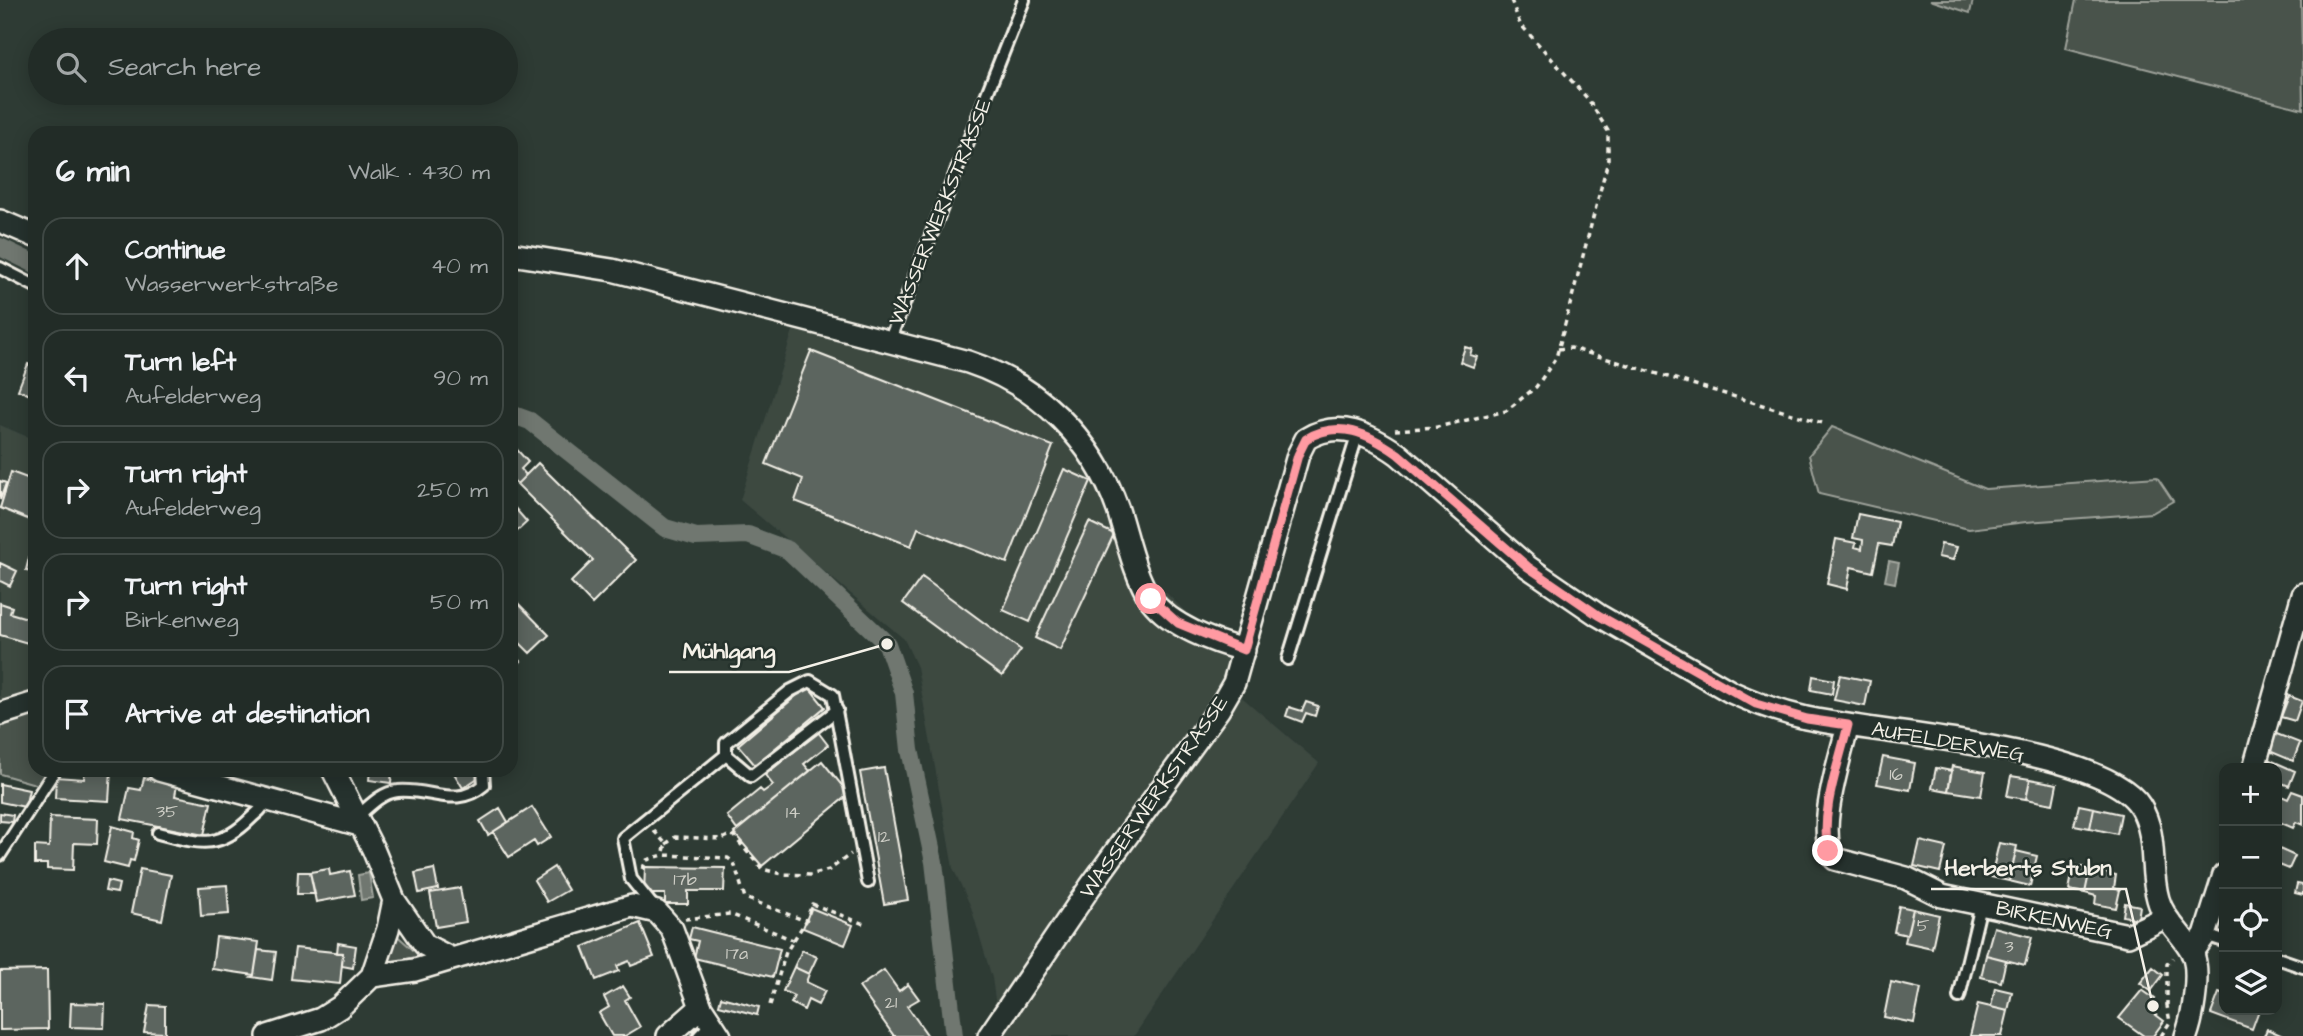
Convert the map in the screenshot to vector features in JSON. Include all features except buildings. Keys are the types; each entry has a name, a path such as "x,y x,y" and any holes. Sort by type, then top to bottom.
{"street":[{"path":"0,221 28,233"},
{"path":"518,255 612,270 888,344"},
{"name":"WASSERWERKSTRASSE","path":"888,344 987,368 1050,407 1087,449 1107,482 1151,599 1178,623 1244,650 1234,683 1219,709 1090,887 989,1036"},
{"name":"AUFELDERWEG","path":"1244,650 1298,455 1306,439 1334,428 1358,433 1376,439 1398,454 1528,567 1598,615 1756,704 1807,719 2016,753 2095,773 2116,783 2140,805 2146,820 2152,839 2157,898 2164,918 2202,944"},
{"path":"2255,763 2303,594"},
{"path":"0,714 28,705"},
{"name":"BIRKENWEG","path":"1848,725 1831,798 1826,839 1828,851 1835,859 1906,878 1942,896 2128,936 2164,918"},
{"path":"184,777 264,800 358,821"},
{"path":"336,777 394,900 425,945 452,959"},
{"path":"2186,1036 2202,944 2220,889"},
{"path":"268,1036 321,1018 340,1007 372,976 388,929 394,900"},
{"path":"372,976 415,970 632,906 661,917 672,929 708,1025 668,1036"}],"lane":[{"name":"WASSERWERKSTRASSE","path":"888,344 1024,0"},
{"path":"0,268 28,282"},
{"path":"1288,659 1358,433"},
{"path":"837,710 751,776 726,755 726,743 790,691 810,681 833,695 837,710 868,882"},
{"path":"661,917 631,879 623,838 726,755"},
{"path":"0,855 50,777"},
{"path":"358,821 383,796 397,791 450,799 475,792 484,785 483,777"},
{"path":"158,833 212,844 240,830 263,808 264,800"},
{"name":"BIRKENWEG","path":"1959,997 1981,905"},
{"path":"2282,960 2303,967"}],"path":[{"path":"1358,433 1437,427 1506,411 1536,387 1558,349 1608,161 1608,131 1588,99 1520,24 1511,0"},
{"path":"1558,349 1571,348 1826,424"},
{"path":"645,820 666,844"},
{"path":"663,855 666,844 675,837 722,839 732,834 762,869 782,874 810,875 829,870 848,855 862,851"},
{"path":"638,888 642,868 647,860 663,855 728,858 734,863 745,898 806,921"},
{"path":"770,1005 793,940 806,921 812,904 864,924"},
{"path":"661,917 730,914 793,940"},
{"path":"2167,1006 2167,964 2202,944"}],"shaded area":[{"path":"1930,0 1973,0 1970,13"},
{"path":"2076,0 2301,0 2303,109 2066,48"},
{"path":"799,311 987,356 1061,404 1117,476 1155,582 1194,620 1254,643 1237,693 1319,763 1134,1036 1000,1036 992,978 971,907 953,868 917,667 904,639 740,500"},
{"path":"0,425 28,437 28,710 0,717"},
{"path":"1832,427 1985,489 2157,477 2173,501 2152,513 1969,529 1819,494 1809,455"},
{"path":"1889,561 1899,563 1895,583 1885,581"},
{"path":"28,710 28,777 43,777 39,785 0,774 0,717"},
{"path":"369,873 373,898 361,900 358,875"},
{"path":"393,932 420,956 381,965"}],"waterway":[{"path":"0,247 28,261"},
{"path":"518,417 530,421 665,528 696,537 748,535 788,550 887,644 904,693 910,750 934,862 954,1036"}],"place":[{"name":"Mühlgang","path":"887,644"},
{"name":"Herberts Stubn","path":"2153,1006"}],"route":[{"path":"1151,599 1178,623 1244,650 1298,455 1306,439 1334,428 1376,439 1398,454 1528,567 1598,615 1756,704 1807,719 1848,725 1831,798 1826,839 1828,851"}]}
